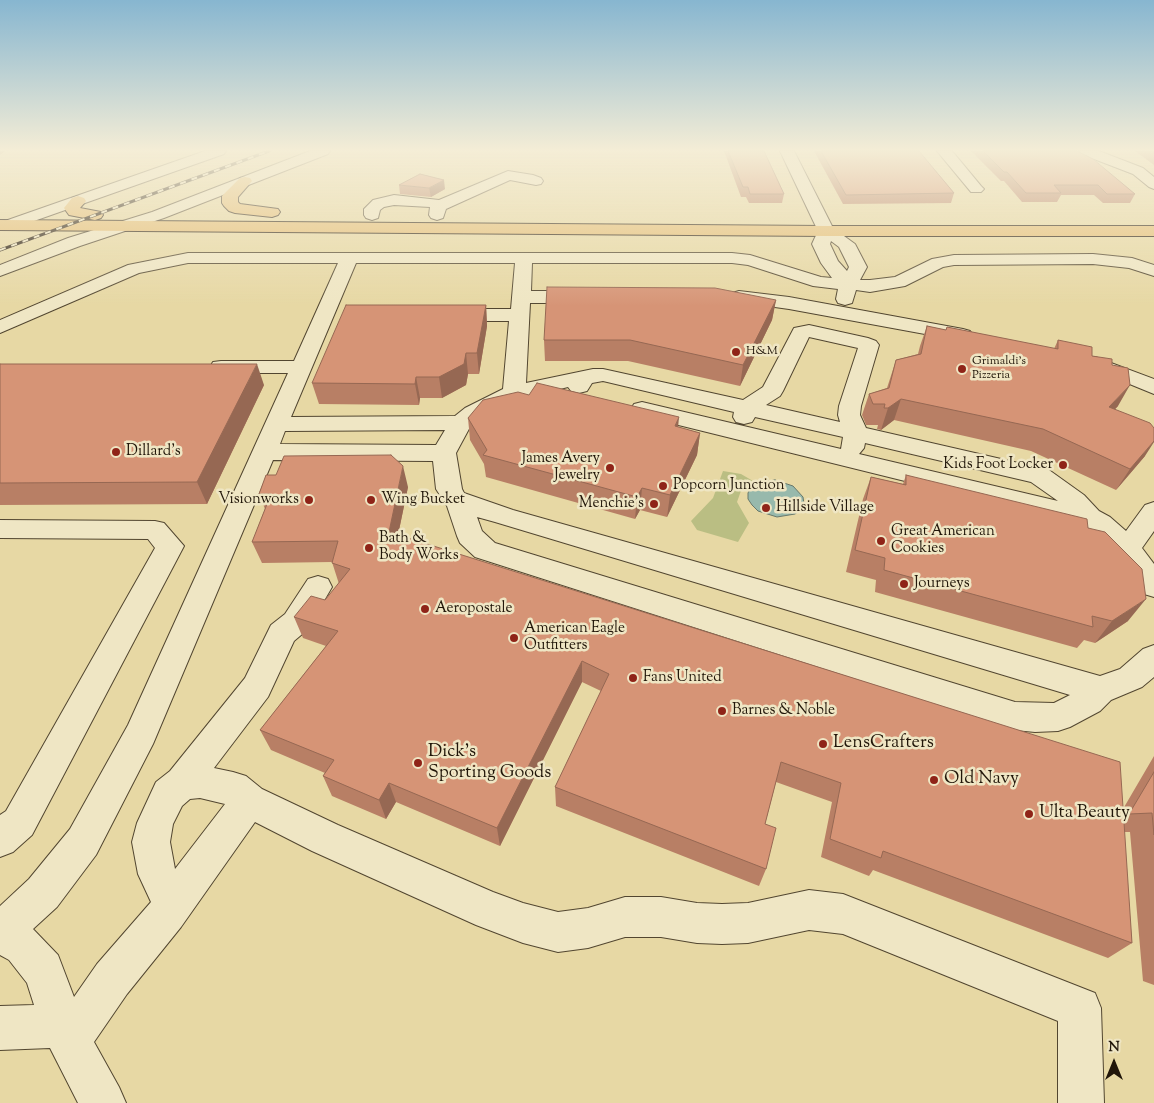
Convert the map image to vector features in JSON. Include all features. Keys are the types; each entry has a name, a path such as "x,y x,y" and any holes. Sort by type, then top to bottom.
{"main road":[{"path":"77,202 72,208 75,212 95,215"},
{"path":"230,202 234,208 254,212 370,215"},
{"path":"4,221 38,214 370,215 438,211 822,224 1154,231"},
{"path":"4,221 125,226 822,224 1154,218"}],"street":[{"path":"38,214 73,202"},
{"path":"0,271 74,242 158,215 190,202"},
{"path":"438,211 455,202"},
{"path":"812,202 822,224 822,244 830,263 848,285"},
{"path":"0,283 87,247 125,226"},
{"path":"103,1103 66,1034 43,970 23,946 1,934 43,893 82,842 141,734 302,367 335,314 350,257"},
{"path":"524,257 520,306 524,390"},
{"path":"0,327 134,269 188,258 732,258 750,260 819,282 870,286 899,282 938,263 954,260 1093,259 1132,263 1154,271"},
{"path":"833,336 842,313 848,285"},
{"path":"431,314 603,297"},
{"path":"719,297 750,297 982,338"},
{"path":"738,432 747,408 772,391 801,332 809,331 833,336 869,345 850,406 850,415 856,433 849,459"},
{"path":"1079,357 1154,387"},
{"path":"205,367 302,367"},
{"path":"1154,586 1128,548 1101,524 1091,518 1075,501 1040,476 604,374 524,390 492,401 461,423 444,453 448,489 459,502 470,536 485,550 1015,716 1035,718 1058,717 1088,700 1100,690 1131,678 1154,658"},
{"path":"575,393 585,377 593,375"},
{"path":"524,390 575,393 1091,518"},
{"path":"277,424 461,423"},
{"path":"265,452 444,453"},
{"path":"459,502 1100,690"},
{"path":"1128,548 1154,512"},
{"path":"0,529 155,530 170,546 19,823 0,839"},
{"path":"727,626 742,586"},
{"path":"173,904 157,874 150,842 155,823 169,794 182,783 257,687 282,633 296,622 318,588"},
{"path":"182,783 200,782 233,788 249,801 482,908 523,923 558,932 588,928 625,917 661,917 697,923 722,924 748,923 808,910 843,914 1080,1008 1081,1103"},
{"path":"66,1034 173,904 249,801"},
{"path":"0,1028 66,1034"}],"green space":[{"path":"723,471 741,474 753,481 742,488 737,502 749,523 738,542 697,530 691,521 713,498"}],"shaded area":[{"path":"775,480 793,486 803,497 804,504 801,510 795,514 777,517 758,511 752,505 748,499 751,487 757,483"}],"building":[{"path":"547,287 715,288 776,300 743,365 630,340 544,340"},
{"path":"346,305 486,305 477,353 466,353 464,364 439,377 416,377 415,384 312,383"},
{"path":"927,326 946,330 947,327 1058,349 1058,340 1092,347 1092,356 1112,359 1112,365 1128,368 1130,385 1109,407 1150,423 1154,428 1154,441 1130,469 1043,429 901,399 888,408 884,408 885,404 873,404 869,394 889,388 896,360 921,354"},
{"name":"Dillard's","path":"0,364 257,364 197,482 0,483"},
{"path":"537,383 679,417 675,426 700,433 670,495 642,488 637,497 483,455 487,450 468,418 483,400 518,392 529,395"},
{"path":"391,455 403,466 389,532 1120,762 1132,943 883,851 881,858 830,839 841,783 781,762 765,824 776,828 766,869 555,787 609,674 582,661 497,828 389,783 379,800 323,776 334,760 260,730 338,631 294,617 311,596 325,600 350,569 332,563 338,541 252,542 271,494 259,494 266,475 276,475 284,456"},
{"path":"906,475 1087,519 1088,528 1105,532 1142,569 1146,599 1112,621 1092,616 1093,627 884,570 885,558 855,550 871,477 906,485"},
{"path":"1154,772 1154,835 1152,813 1129,814"}],"railway":[{"path":"0,250 129,202"}],"place":[{"name":"H&M","path":"736,352"},
{"name":"Grimaldi's Pizzeria","path":"962,369"},
{"name":"Dillard's","path":"116,452"},
{"name":"Kids Foot Locker","path":"1063,465"},
{"name":"James Avery Jewelry","path":"610,468"},
{"name":"Popcorn Junction","path":"663,486"},
{"name":"Visionworks","path":"309,500"},
{"name":"Wing Bucket","path":"371,500"},
{"name":"Menchie's","path":"654,504"},
{"name":"Hillside Village","path":"766,508"},
{"name":"Great American Cookies","path":"881,541"},
{"name":"Bath & Body Works","path":"369,548"},
{"name":"Journeys","path":"904,584"},
{"name":"Aeropostale","path":"425,609"},
{"name":"American Eagle Outfitters","path":"514,638"},
{"name":"Fans United","path":"633,678"},
{"name":"Barnes & Noble","path":"722,711"},
{"name":"LensCrafters","path":"823,744"},
{"name":"Dick's Sporting Goods","path":"418,763"},
{"name":"Old Navy","path":"934,780"},
{"name":"Ulta Beauty","path":"1029,814"}]}
